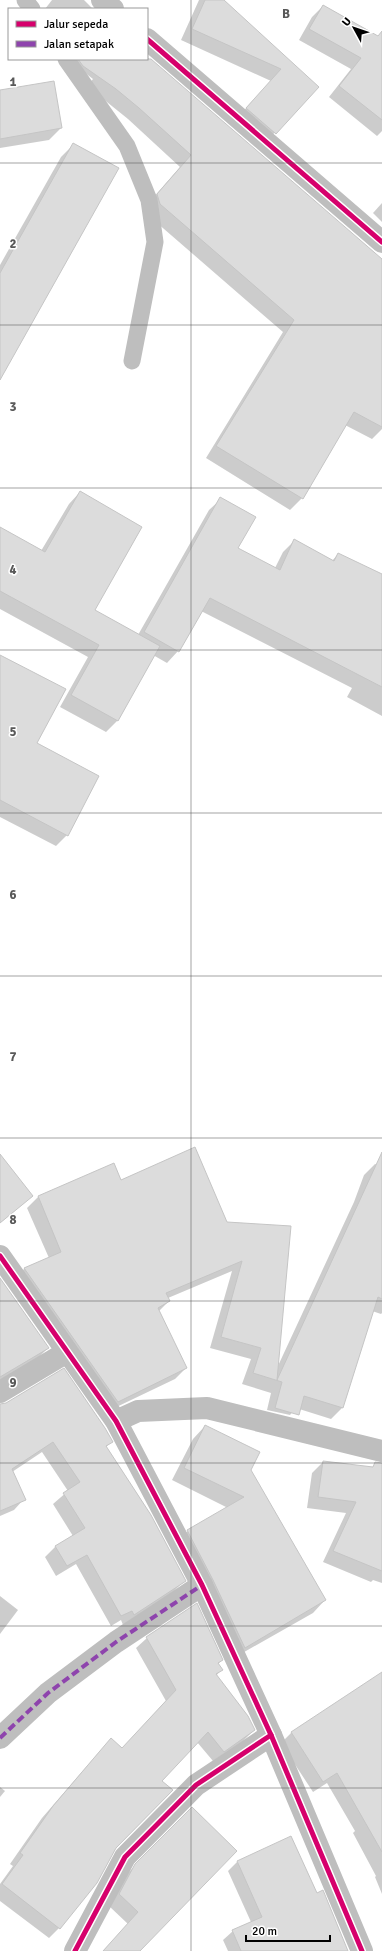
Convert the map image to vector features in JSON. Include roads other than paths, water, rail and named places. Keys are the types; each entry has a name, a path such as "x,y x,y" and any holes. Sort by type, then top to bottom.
{"street":[{"path":"102,0 112,8"},
{"path":"148,40 382,242"},
{"path":"0,1256 116,1421 202,1585 271,1735 362,1951"},
{"path":"0,1392 67,1352"},
{"path":"116,1421 138,1410 207,1408 382,1451"},
{"path":"0,1738 48,1694 103,1651 202,1585"},
{"path":"75,1951 125,1857 196,1785 271,1735"}],"lane":[{"path":"25,0 31,8"},
{"path":"67,60 127,146 149,200 155,242 132,361"}]}
